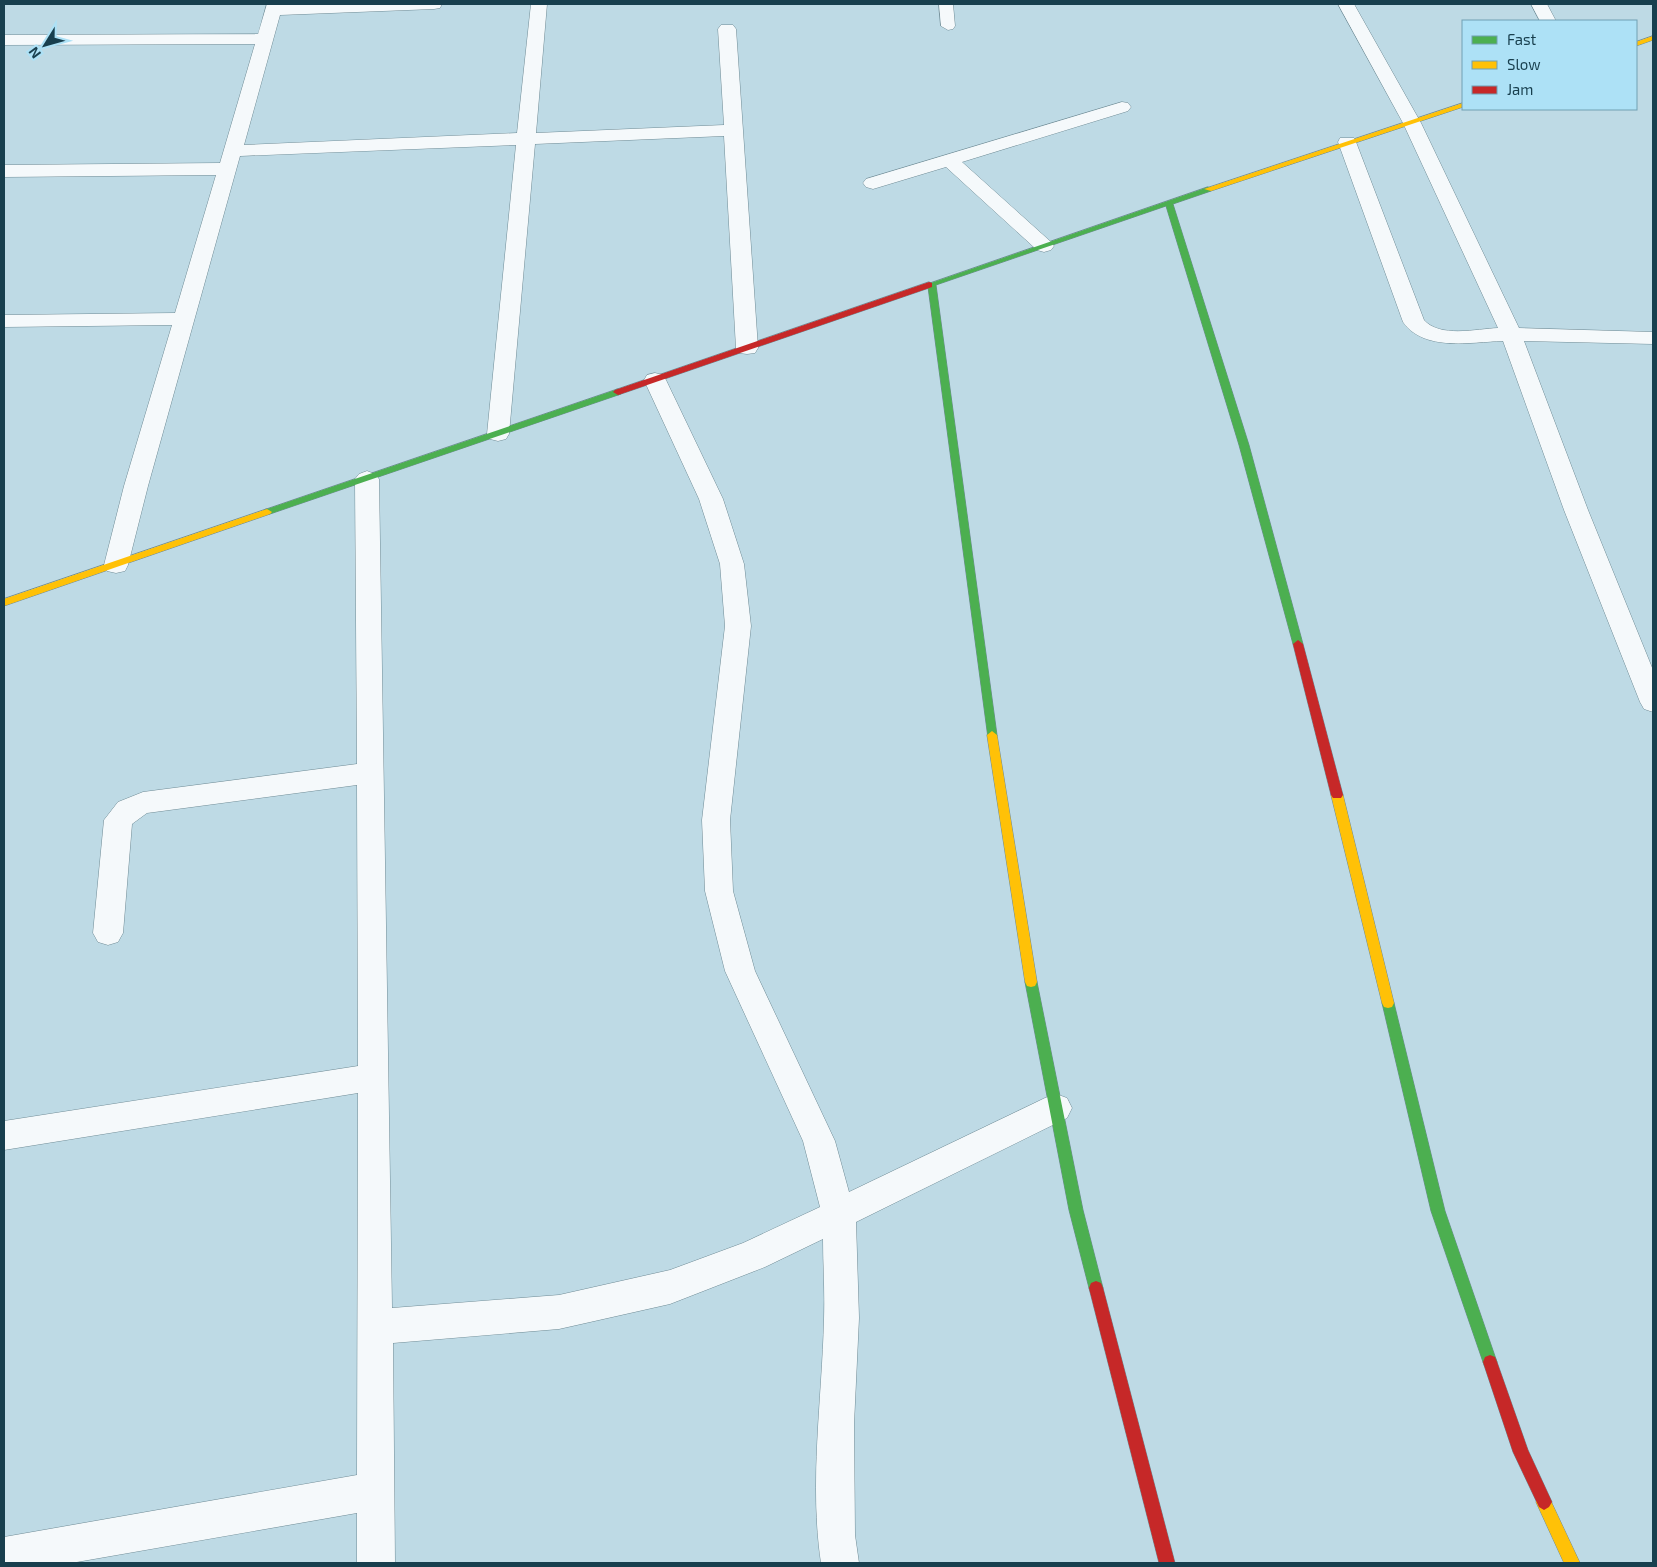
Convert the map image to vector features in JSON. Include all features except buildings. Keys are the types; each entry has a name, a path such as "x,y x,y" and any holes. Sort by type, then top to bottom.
{"street":[{"path":"116,565 184,319 274,7 434,4"},
{"path":"498,434 539,4"},
{"path":"1346,4 1412,123 1511,334 1576,510 1653,702"},
{"path":"1539,4 1547,20"},
{"path":"727,30 747,348"},
{"path":"1637,44 1653,38"},
{"path":"4,40 265,39"},
{"path":"4,603 1169,202 1462,105"},
{"path":"873,183 1122,107"},
{"path":"4,170 230,160 526,139 733,130"},
{"path":"1347,142 1414,322 1421,330 1443,337 1511,334 1653,338"},
{"path":"949,160 1044,246"},
{"path":"1169,202 1244,446 1321,727 1438,1211 1522,1452 1572,1563"},
{"path":"932,285 998,777 1025,951 1076,1210 1167,1563"},
{"path":"4,321 184,319"},
{"path":"655,380 711,498 732,564 738,626 716,820 718,891 740,971 820,1141 839,1216 842,1318 836,1424 836,1534 840,1563"},
{"path":"367,479 374,1078 376,1563"},
{"path":"108,933 118,820 128,810 143,803 369,773"},
{"path":"4,1135 374,1078"},
{"path":"374,1327 559,1312 670,1287 753,1256 839,1216 1056,1108"},
{"path":"4,1556 375,1491"}],"lane":[{"path":"946,4 948,26"}],"traffic: fast":[{"path":"929,285 1208,189"},
{"path":"1169,202 1244,445 1298,644"},
{"path":"932,285 992,735"},
{"path":"267,512 618,392"},
{"path":"1031,982 1076,1210 1096,1288"},
{"path":"1388,1003 1438,1211 1490,1362"}],"traffic: slow":[{"path":"1637,44 1653,38"},
{"path":"1208,189 1462,105"},
{"path":"4,603 267,512"},
{"path":"992,735 1031,982"},
{"path":"1337,795 1388,1003"},
{"path":"1544,1502 1572,1563"}],"traffic: jam":[{"path":"618,392 929,285"},
{"path":"1298,644 1337,795"},
{"path":"1096,1288 1167,1563"},
{"path":"1490,1362 1521,1452 1544,1502"}]}
